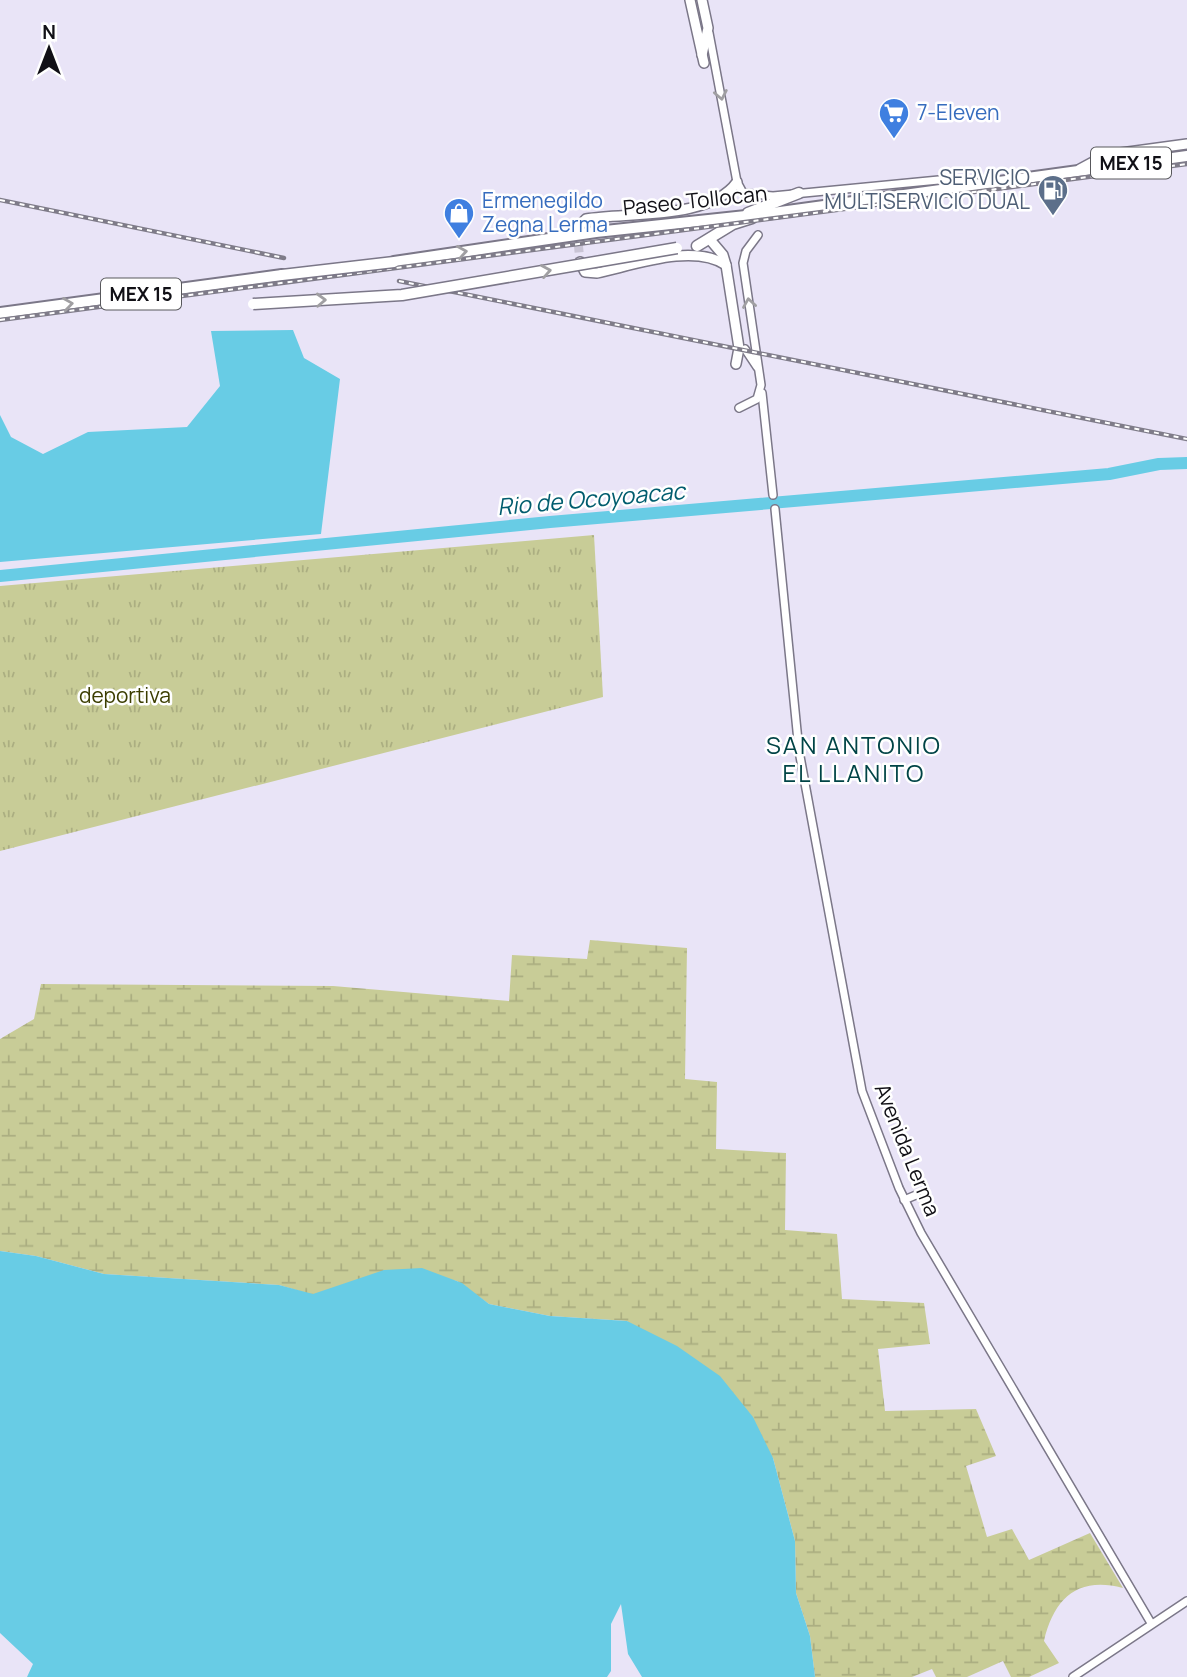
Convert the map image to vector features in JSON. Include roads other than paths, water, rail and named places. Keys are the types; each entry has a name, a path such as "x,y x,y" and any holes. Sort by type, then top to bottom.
{"highway":[{"name":"Paseo Tollocan","path":"0,313 394,262 596,232 773,213 1187,156"},
{"path":"745,214 799,193"},
{"path":"697,246 733,224 773,213"},
{"path":"253,304 402,295 712,242"}],"main road":[{"path":"690,0 703,59 708,28 702,0"},
{"path":"1075,171 1106,155 1187,144"},
{"path":"577,228 586,219 705,205 727,194 737,182"},
{"path":"712,242 723,255 726,265 739,348 736,364"},
{"path":"580,262 585,272 597,273 695,254 713,257 726,265"}],"street":[{"path":"708,28 737,182 743,193 799,193 950,179 985,183"},
{"path":"758,235 746,251 743,263 761,385 773,495"},
{"path":"745,349 759,371"},
{"path":"761,385 757,399 739,408 754,409 764,418"},
{"name":"Avenida Lerma","path":"775,509 799,751 862,1091 904,1200 1151,1623"},
{"path":"904,1200 916,1195"},
{"path":"1073,1677 1187,1601"}],"water":[{"path":"293,330 304,358 340,379 321,534 0,562 0,415 11,437 43,454 88,432 187,427 220,386 211,331"},
{"path":"0,1251 36,1256 104,1274 279,1285 313,1294 384,1270 422,1268 462,1283 489,1304 550,1316 627,1321 677,1346 720,1376 753,1417 773,1458 795,1541 796,1593 810,1636 815,1677 642,1677 628,1654 621,1604 611,1624 611,1671 607,1677 27,1677 33,1664 0,1633"}],"waterway":[{"name":"Rio de Ocoyoacac","path":"0,576 550,522 1109,474 1159,464 1187,463"}],"tunnel":[{"path":"577,230 580,262"}],"railway":[{"path":"0,320 1187,164"},
{"path":"0,200 284,258"},
{"path":"399,281 1187,439"}],"place":[{"name":"7-Eleven","path":"894,140"},
{"name":"SERVICIO MULTISERVICIO DUAL","path":"1053,217"},
{"name":"Ermenegildo Zegna Lerma","path":"459,240"}],"district":[{"name":"SAN ANTONIO EL LLANITO","path":"854,760"}],"park label":[{"name":"deportiva","path":"125,696"}]}
